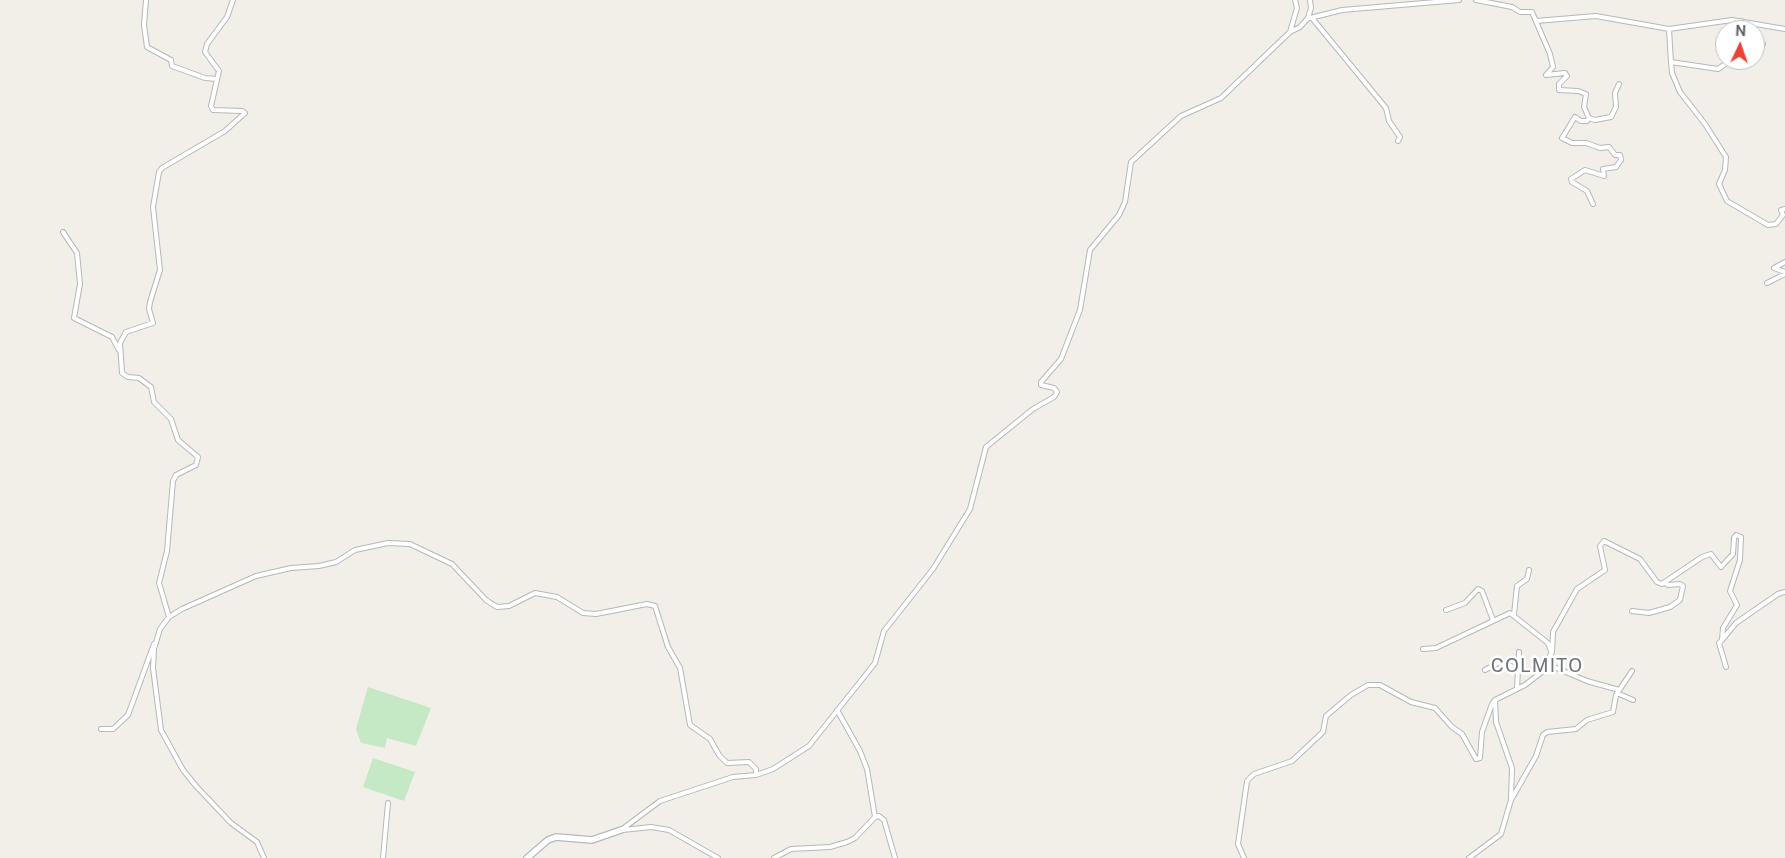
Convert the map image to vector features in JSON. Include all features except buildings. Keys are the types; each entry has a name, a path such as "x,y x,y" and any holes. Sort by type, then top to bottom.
{"street":[{"path":"146,0 144,25 147,47 171,60 172,66 205,78 217,79"},
{"path":"169,617 159,583 167,551 173,481 176,475 196,465 198,457 178,440 171,419 154,402 151,386 138,378 128,377 122,373 120,343 126,332 153,322 150,302 160,270 153,207 159,172 162,168 225,130 245,113 213,110 211,106 218,68 207,57 205,48 226,17 233,0"},
{"path":"1290,32 1297,8 1295,0"},
{"path":"1310,0 1310,18 1386,108 1389,121 1400,137 1398,141"},
{"path":"621,830 660,801 733,777 756,774 773,769 809,746 875,663 884,631 934,569 970,509 986,447 1032,409 1054,397 1057,392 1054,388 1041,385 1041,382 1062,359 1080,310 1090,250 1106,228 1119,215 1125,202 1132,162 1181,116 1221,98 1290,32 1300,27 1310,18 1342,10 1459,0"},
{"path":"1476,0 1512,7 1520,12 1532,12 1553,67 1546,75 1565,73 1567,76 1560,84 1559,90 1586,94 1584,107 1589,118 1595,120 1611,117 1617,104 1615,93 1619,84"},
{"path":"1536,21 1596,16 1669,29 1715,24"},
{"path":"1765,25 1785,28"},
{"path":"1669,29 1672,73 1680,92 1705,124 1726,157 1725,170 1719,184 1727,201 1768,225 1776,224 1782,215 1781,210 1785,209"},
{"path":"1671,62 1715,69"},
{"path":"1589,118 1587,122 1575,117 1562,138 1572,143 1586,142 1600,148 1609,147 1615,155 1620,156 1621,160 1616,167 1603,168 1604,176 1585,170 1571,179 1572,182 1587,191 1594,204"},
{"path":"63,232 77,253 80,284 74,318 112,337 120,355"},
{"path":"1785,262 1774,268 1785,273"},
{"path":"1767,283 1785,273"},
{"path":"1665,583 1702,557 1711,554 1721,567 1733,554 1734,538 1736,535 1741,536 1740,560 1730,591 1737,605 1723,628 1722,640"},
{"path":"1244,858 1238,844 1247,782 1254,774 1292,761 1323,732 1326,716 1351,695 1368,685 1380,685 1411,702 1435,708 1452,727 1462,734 1476,759 1480,758 1482,753 1482,732 1495,700 1517,689 1542,672 1548,664 1552,652 1553,632 1577,589 1605,570 1602,542 1604,541 1640,559 1657,582 1683,586 1680,600 1670,606 1649,613 1632,611"},
{"path":"101,729 113,729 128,715 160,629 169,617 202,599 271,571 319,566 336,562 355,550 388,544 410,544 452,564 473,588 497,607 509,606 535,593 557,597 583,613 596,614 648,604 655,606 668,647 680,668 690,725 710,739 719,755 727,763 749,762 756,769 756,774"},
{"path":"1514,614 1517,586 1527,579 1529,570"},
{"path":"1446,610 1465,603 1478,589 1482,591 1492,620"},
{"path":"1726,667 1719,643 1736,623 1778,594 1785,592"},
{"path":"1423,649 1436,648 1510,613 1514,614 1548,642 1552,652"},
{"path":"160,629 154,649 153,668 161,730 183,770 231,823 257,842 264,858"},
{"path":"1517,689 1519,652"},
{"path":"1486,670 1502,661 1518,670"},
{"path":"1548,664 1618,692 1633,700"},
{"path":"1469,858 1501,834 1511,800 1536,756 1543,735 1548,732 1576,729 1587,720 1613,712 1618,692 1632,671"},
{"path":"1495,700 1496,722 1512,768 1511,800"},
{"path":"837,710 860,751 867,769 875,817"},
{"path":"383,858 388,803"},
{"path":"774,858 791,849 830,846 847,842 855,838 875,817 879,816 884,820 895,858"},
{"path":"527,858 548,840 556,837 592,840 621,830 661,828 705,848 718,858"}],"green space":[{"path":"368,687 431,708 416,746 387,738 385,748 361,743 356,729"},
{"path":"373,758 415,772 404,801 363,787"}],"district":[{"name":"COLMITO","path":"1537,666"}]}
